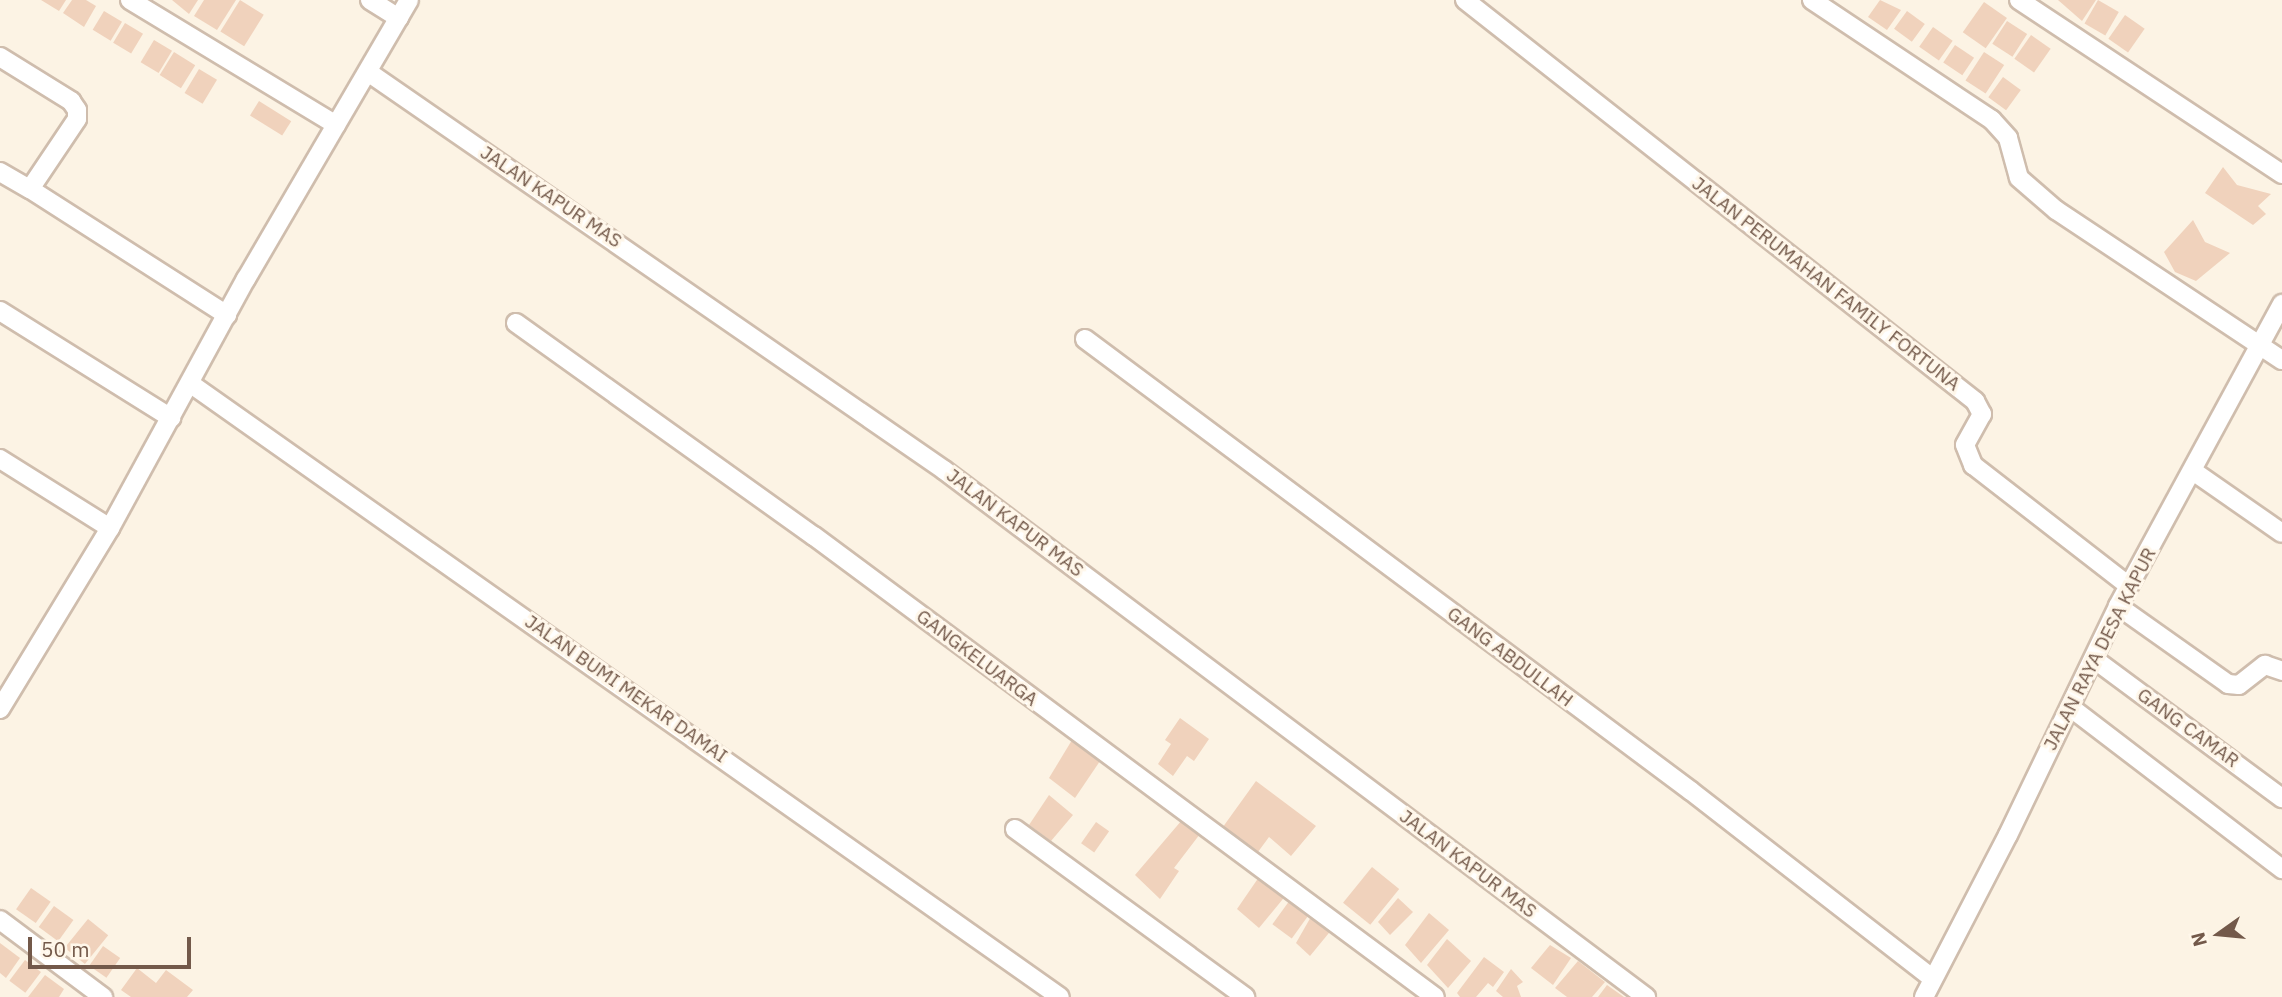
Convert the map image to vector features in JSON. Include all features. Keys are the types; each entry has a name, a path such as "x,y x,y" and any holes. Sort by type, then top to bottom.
{"street":[{"path":"130,0 336,125"},
{"path":"370,0 399,18"},
{"path":"0,709 110,528 227,315 409,0"},
{"name":"JALAN PERUMAHAN FAMILY FORTUNA","path":"1465,0 1975,401 1982,414 1965,446 1973,465 2129,586"},
{"path":"1812,0 1993,120 2008,138 2019,178 2056,210 2282,360"},
{"path":"2019,0 2282,174"},
{"path":"0,57 71,101 77,110 78,119 30,189"},
{"name":"JALAN KAPUR MAS","path":"368,72 944,470 1646,997"},
{"path":"0,172 227,315"},
{"name":"JALAN RAYA DESA KAPUR","path":"1924,997 2118,606 2282,304"},
{"path":"0,311 171,418"},
{"name":"GANGKELUARGA","path":"516,323 814,536 1435,997"},
{"name":"GANG ABDULLAH","path":"1085,339 1691,791 1933,979"},
{"name":"JALAN BUMI MEKAR DAMAI","path":"191,384 1060,997"},
{"path":"0,459 110,528"},
{"path":"2193,471 2282,533"},
{"path":"2118,606 2228,684 2239,685 2265,665 2282,671"},
{"name":"GANG CAMAR","path":"2094,659 2282,797"},
{"path":"2070,707 2282,869"},
{"path":"1015,829 1245,997"},
{"path":"0,920 103,997"}],"building":[{"path":"41,0 66,0 59,11"},
{"path":"72,0 86,0 96,6 84,27 63,13"},
{"path":"172,0 198,0 189,14"},
{"path":"204,0 236,0 217,30 194,16"},
{"path":"240,0 264,15 244,46 220,31"},
{"path":"1880,0 1901,10 1887,30 1868,17"},
{"path":"2058,0 2096,0 2082,21"},
{"path":"2098,0 2119,12 2105,35 2084,23"},
{"path":"1984,2 2007,18 1986,48 1963,32"},
{"path":"104,11 122,22 111,41 93,30"},
{"path":"1907,11 1925,24 1912,42 1894,29"},
{"path":"2125,15 2145,29 2128,53 2108,39"},
{"path":"2007,21 2027,34 2012,57 1992,44"},
{"path":"125,23 143,34 131,54 113,43"},
{"path":"1933,27 1953,41 1939,60 1919,47"},
{"path":"2031,35 2051,49 2034,73 2014,59"},
{"path":"154,40 172,51 159,73 141,62"},
{"path":"1955,45 1974,58 1962,75 1943,62"},
{"path":"174,52 195,65 181,88 160,75"},
{"path":"1984,52 2004,65 1986,94 1965,81"},
{"path":"199,69 217,80 203,104 185,93"},
{"path":"2003,77 2021,90 2006,110 1988,97"},
{"path":"259,101 291,121 282,136 250,115"},
{"path":"2223,167 2237,185 2271,194 2258,206 2266,214 2253,225 2205,193"},
{"path":"2193,220 2205,242 2230,253 2196,281 2175,272 2164,252"},
{"path":"1180,718 1209,739 1194,761 1187,756 1173,776 1158,764 1171,744 1165,740"},
{"path":"1072,740 1100,761 1075,798 1049,778"},
{"path":"1256,781 1316,826 1291,856 1269,837 1255,856 1220,831"},
{"path":"1049,795 1073,815 1051,841 1029,825"},
{"path":"1182,820 1200,834 1174,868 1179,871 1160,899 1135,875"},
{"path":"1096,822 1109,831 1094,852 1081,843"},
{"path":"1372,867 1399,889 1370,925 1343,903"},
{"path":"1259,877 1287,894 1259,928 1237,909"},
{"path":"31,888 51,902 36,923 16,909"},
{"path":"1398,898 1413,912 1390,935 1378,922"},
{"path":"1290,900 1309,914 1292,938 1272,924"},
{"path":"54,906 73,920 58,941 39,927"},
{"path":"1429,913 1449,930 1421,963 1405,945"},
{"path":"1312,915 1333,928 1310,956 1296,943"},
{"path":"88,919 108,935 85,964 65,948"},
{"path":"1447,939 1471,961 1448,988 1427,965"},
{"path":"0,943 20,958 6,978 0,973"},
{"path":"1550,945 1571,958 1553,985 1531,968"},
{"path":"103,946 120,958 106,978 89,966"},
{"path":"1484,957 1504,972 1493,987 1488,983 1476,997 1460,997 1457,993"},
{"path":"25,960 41,972 25,993 9,981"},
{"path":"1578,961 1605,982 1592,997 1567,997 1555,988"},
{"path":"137,968 156,983 166,970 193,990 187,997 131,997 121,990"},
{"path":"1511,969 1523,982 1517,986 1521,997 1503,997 1496,991"},
{"path":"45,975 64,989 59,997 28,997"},
{"path":"1607,985 1624,997 1598,997"}]}
